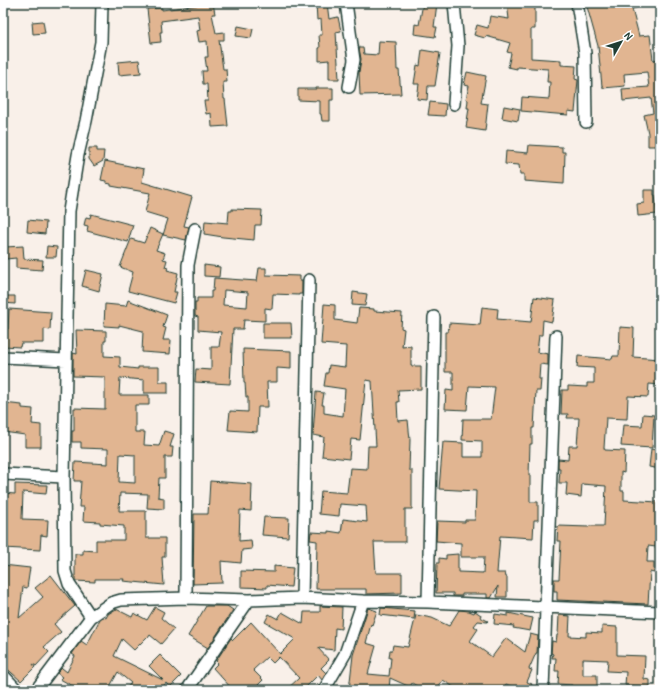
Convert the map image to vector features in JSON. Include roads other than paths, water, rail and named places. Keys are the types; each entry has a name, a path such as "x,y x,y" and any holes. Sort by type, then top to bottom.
{"street":[{"path":"91,617 66,577 64,477 66,360 69,211 78,155 101,42 102,3"},
{"path":"346,3 354,60 349,87"},
{"path":"454,3 458,46 454,104"},
{"path":"577,3 585,53 586,122"},
{"path":"186,598 188,265 195,229"},
{"path":"302,598 309,280"},
{"path":"428,602 434,317"},
{"path":"544,690 556,336"},
{"path":"3,357 66,360"},
{"path":"3,474 64,477"},
{"path":"36,690 91,617 110,603 121,600 186,598 249,600 302,598 660,612"},
{"path":"187,690 249,600"},
{"path":"324,690 345,654 362,601"},
{"path":"3,675 17,690"}]}
